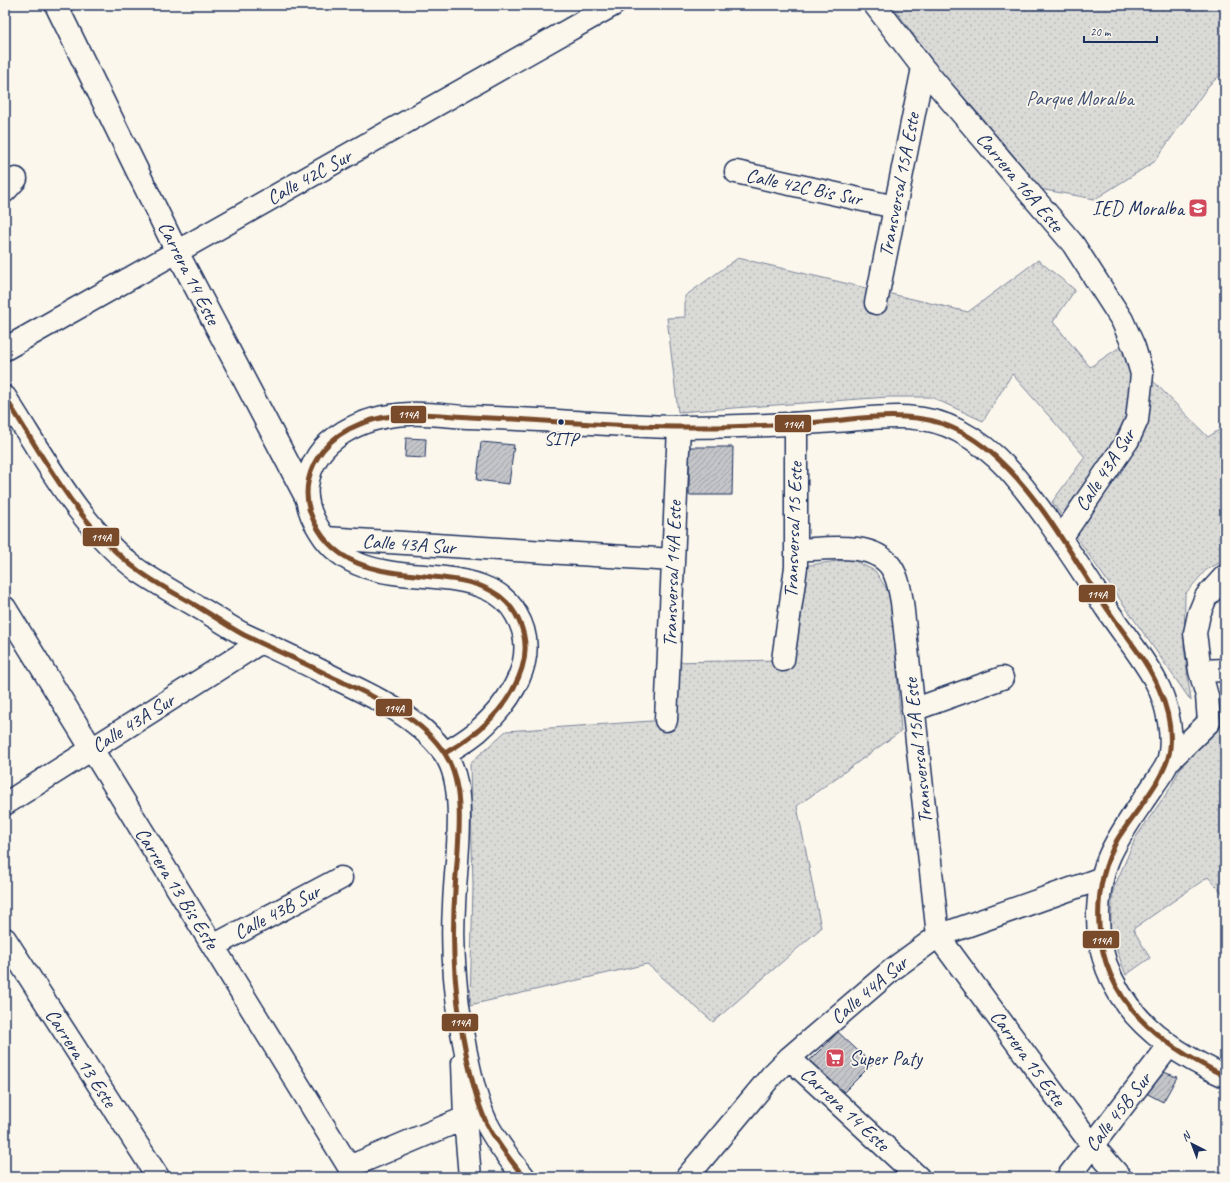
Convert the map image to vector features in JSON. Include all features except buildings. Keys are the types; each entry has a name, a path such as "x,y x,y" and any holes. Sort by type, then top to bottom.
{"street":[{"name":"Carrera 14 Este","path":"56,5 177,252 306,499 312,516 324,538"},
{"name":"Calle 42C Sur","path":"5,349 613,5"},
{"name":"Carrera 16A Este","path":"875,5 923,68 1072,244 1122,320 1134,347 1142,374"},
{"name":"Transversal 15A Este","path":"876,303 923,68"},
{"name":"Calle 42C Bis Sur","path":"736,172 895,207"},
{"name":"Calle 43A Sur","path":"1061,538 1128,440 1137,420 1142,374"},
{"path":"5,397 78,509 99,534 137,569 162,586 242,634 353,687 404,716 422,728 435,740 445,753 455,778 458,795 459,813 454,908 453,973 462,1036 476,1096 487,1124 506,1154 524,1177"},
{"path":"306,499 311,470 316,458 337,436 364,422 379,418 411,414 679,427 796,424 903,417 925,418 940,422 957,430 985,448 1004,463 1020,481 1061,538 1157,683 1168,714 1170,730 1168,762"},
{"name":"Transversal 15 Este","path":"783,660 796,567 796,424"},
{"name":"Transversal 14A Este","path":"666,720 679,427"},
{"name":"Calle 43A Sur","path":"324,538 673,560"},
{"name":"Calle 43A Sur","path":"324,538 341,555 378,571 465,582 484,586 498,594 512,608 523,626 527,648 523,667 506,701 474,735 445,753"},
{"name":"Transversal 15A Este","path":"796,550 857,549 869,551 882,557 891,567 898,583 902,602 938,936"},
{"path":"1225,576 1206,597 1195,633 1200,671 1207,696 1217,715 1168,762 1118,838 1102,878 1098,900 1098,925 1102,950 1109,974 1127,1007 1169,1046 1200,1065 1225,1076"},
{"name":"Carrera 13 Bis Este","path":"5,608 349,1167 465,1118"},
{"name":"Calle 43A Sur","path":"5,804 261,642"},
{"path":"1200,671 1225,670"},
{"path":"913,710 1002,678"},
{"name":"Calle 43B Sur","path":"213,946 341,878"},
{"name":"Calle 44A Sur","path":"687,1177 767,1080 789,1058 893,969 938,936 1102,878"},
{"name":"Carrera 15 Este","path":"938,936 1092,1145 1120,1177"},
{"name":"Carrera 13 Este","path":"5,939 158,1177"},
{"path":"462,1036 465,1118 470,1177"},
{"name":"Calle 45B Sur","path":"1068,1177 1169,1046"},
{"name":"Carrera 14 Este","path":"789,1058 918,1177"}],"green space":[{"name":"Parque Moralba","path":"892,5 1225,5 1225,71 1209,85 1154,162 1095,199 1028,187 981,116 940,72"},
{"path":"738,258 968,312 1038,260 1075,290 1053,322 1090,367 1120,347 1208,437 1225,426 1225,560 1206,570 1185,594 1184,647 1191,701 1052,502 1085,457 1012,374 983,421 931,397 888,397 678,412 667,318 685,317 685,296"},
{"path":"851,559 875,571 892,597 901,731 797,806 821,928 713,1022 647,964 470,1005 473,886 470,763 506,731 666,720 669,662 783,660 796,567"},
{"path":"1225,713 1225,896 1208,877 1133,929 1150,958 1126,975 1110,932 1113,890 1136,837 1169,790 1195,741"}],"transit line":[{"name":"114A","path":"5,397 64,490 81,513 98,534 139,571 161,586 244,635 379,699 422,728 435,740 445,754 452,768 457,785 459,802 459,838 454,911 454,954 457,996 463,1037 475,1091 486,1122 494,1137 524,1177"},
{"name":"114A","path":"445,753 481,728 492,718 510,695 517,682 525,656 525,644 521,627 519,621 501,598 477,585 447,579 383,571 353,561 328,543 310,512 307,487 311,471 318,457 323,450 342,433 365,422 391,416 416,414 670,427 759,426 880,417 910,417 925,419 956,429 991,452 1014,474 1029,492 1057,531 1108,610 1142,658 1159,689 1167,710 1170,725 1170,748 1168,759 1156,783 1117,840 1108,860 1102,881 1099,903 1099,925 1103,953 1112,977 1124,999 1139,1018 1157,1035 1178,1050 1225,1076"}],"place":[{"name":"IED Moralba","path":"1198,208"},
{"name":"SITP","path":"561,422"},
{"name":"Super Paty","path":"835,1058"}]}
